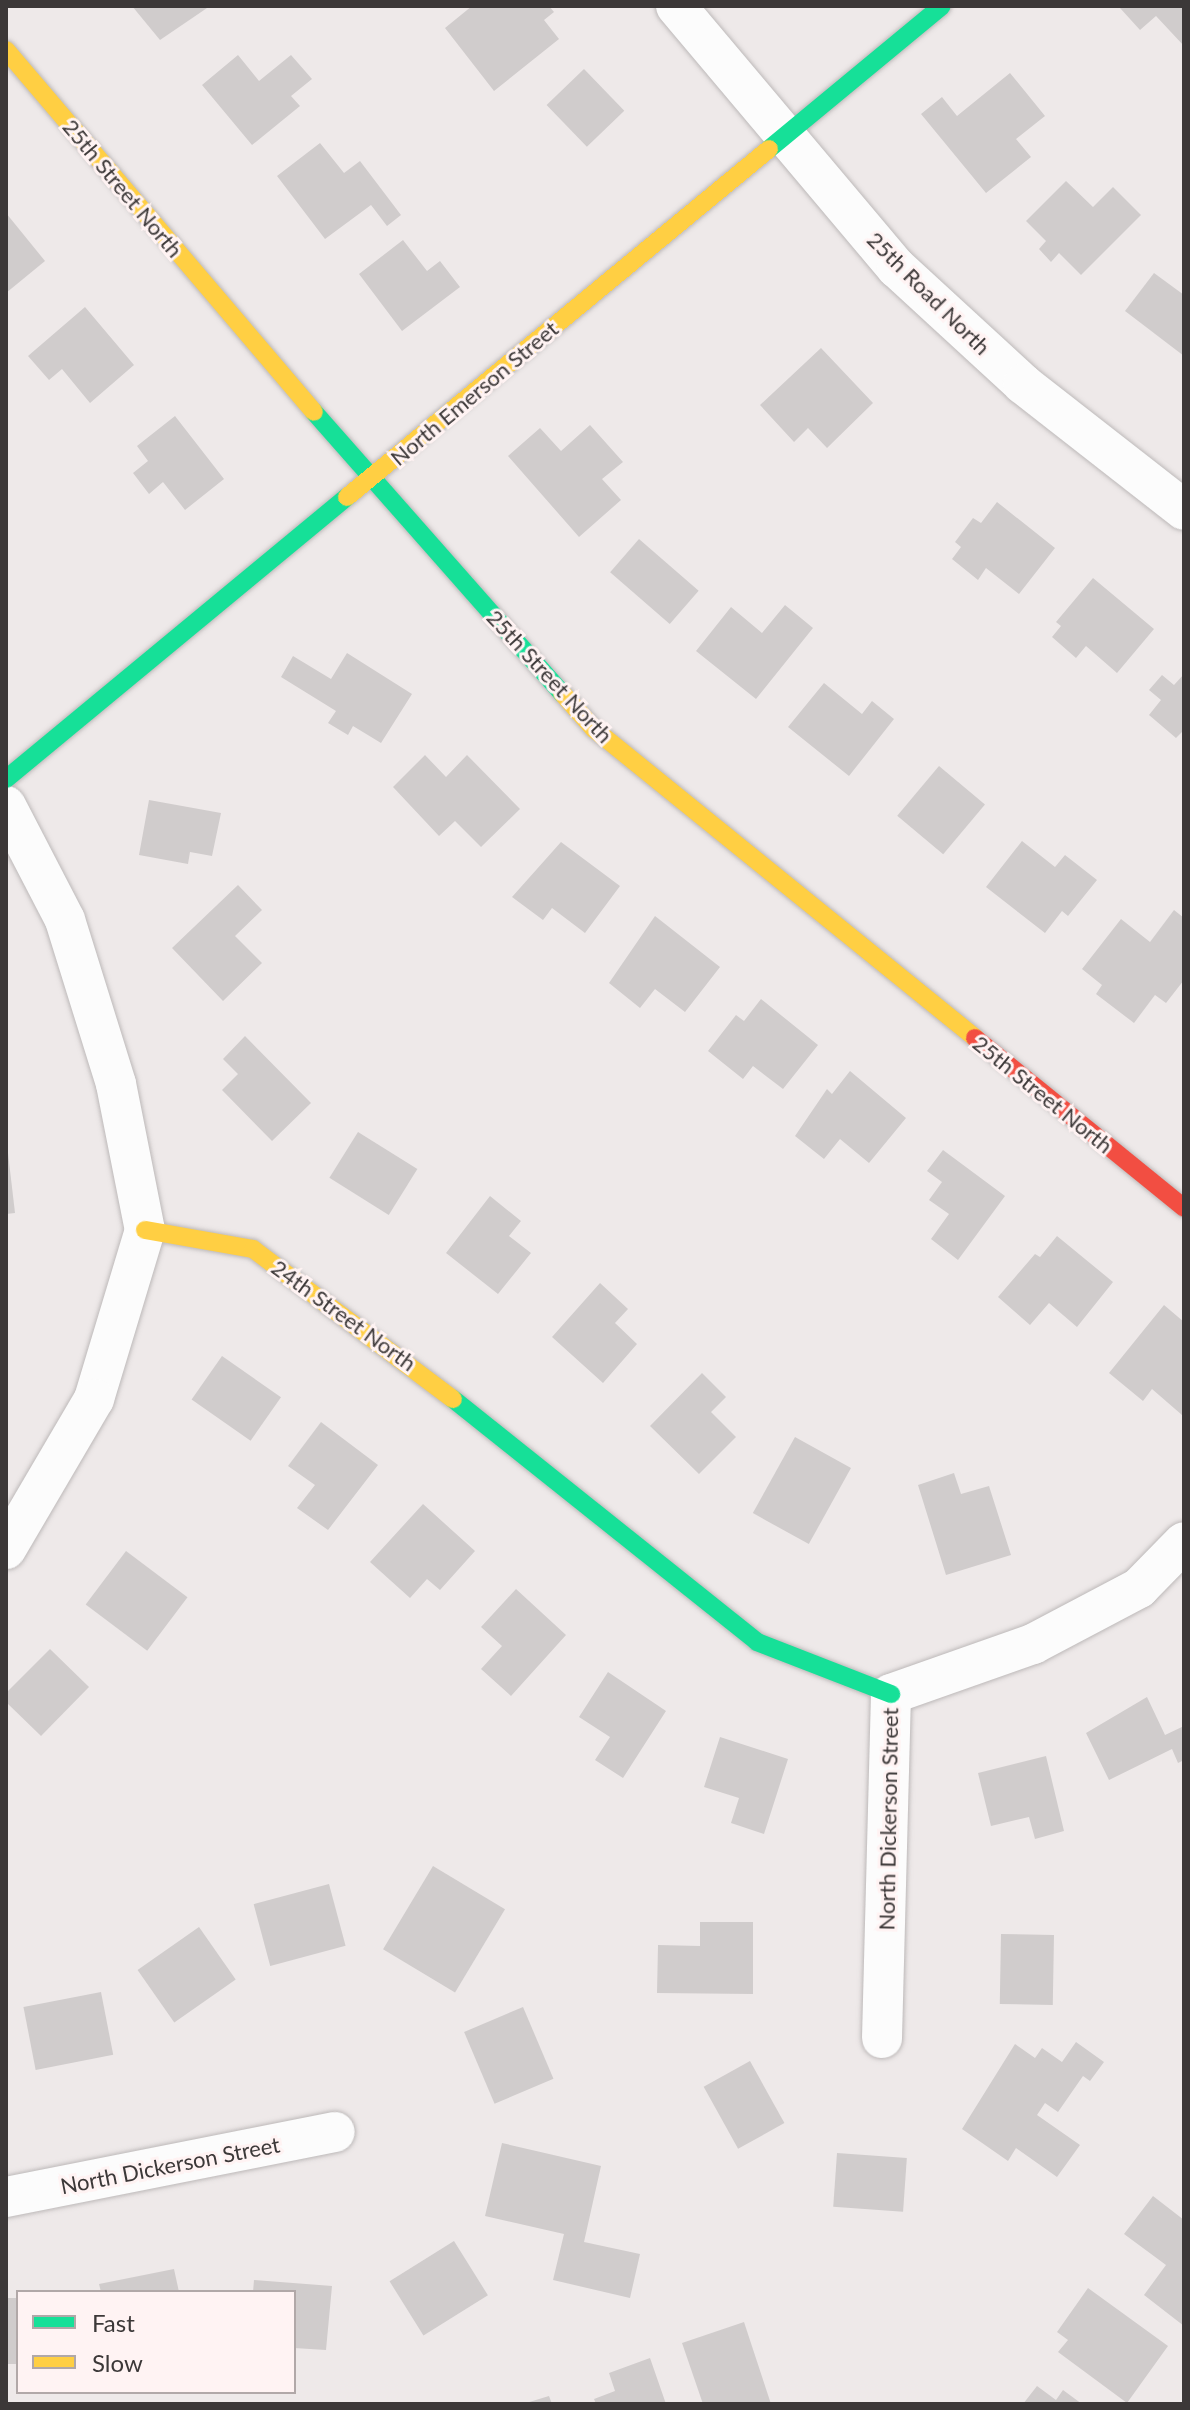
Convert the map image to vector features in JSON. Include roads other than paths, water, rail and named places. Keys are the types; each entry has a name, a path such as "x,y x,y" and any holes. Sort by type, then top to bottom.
{"street":[{"name":"25th Road North","path":"676,6 897,268 1023,384 1184,510"},
{"name":"North Emerson Street","path":"6,779 942,6"},
{"name":"25th Street North","path":"6,50 371,479 594,729 1184,1208"},
{"path":"6,806 65,920 116,1084 145,1230 94,1399 6,1549"},
{"name":"24th Street North","path":"145,1230 253,1249 394,1351 757,1642 891,1694"},
{"name":"North Dickerson Street","path":"882,2038 891,1694 1033,1644 1139,1588 1184,1542"},
{"name":"North Dickerson Street","path":"6,2197 335,2132"}]}
